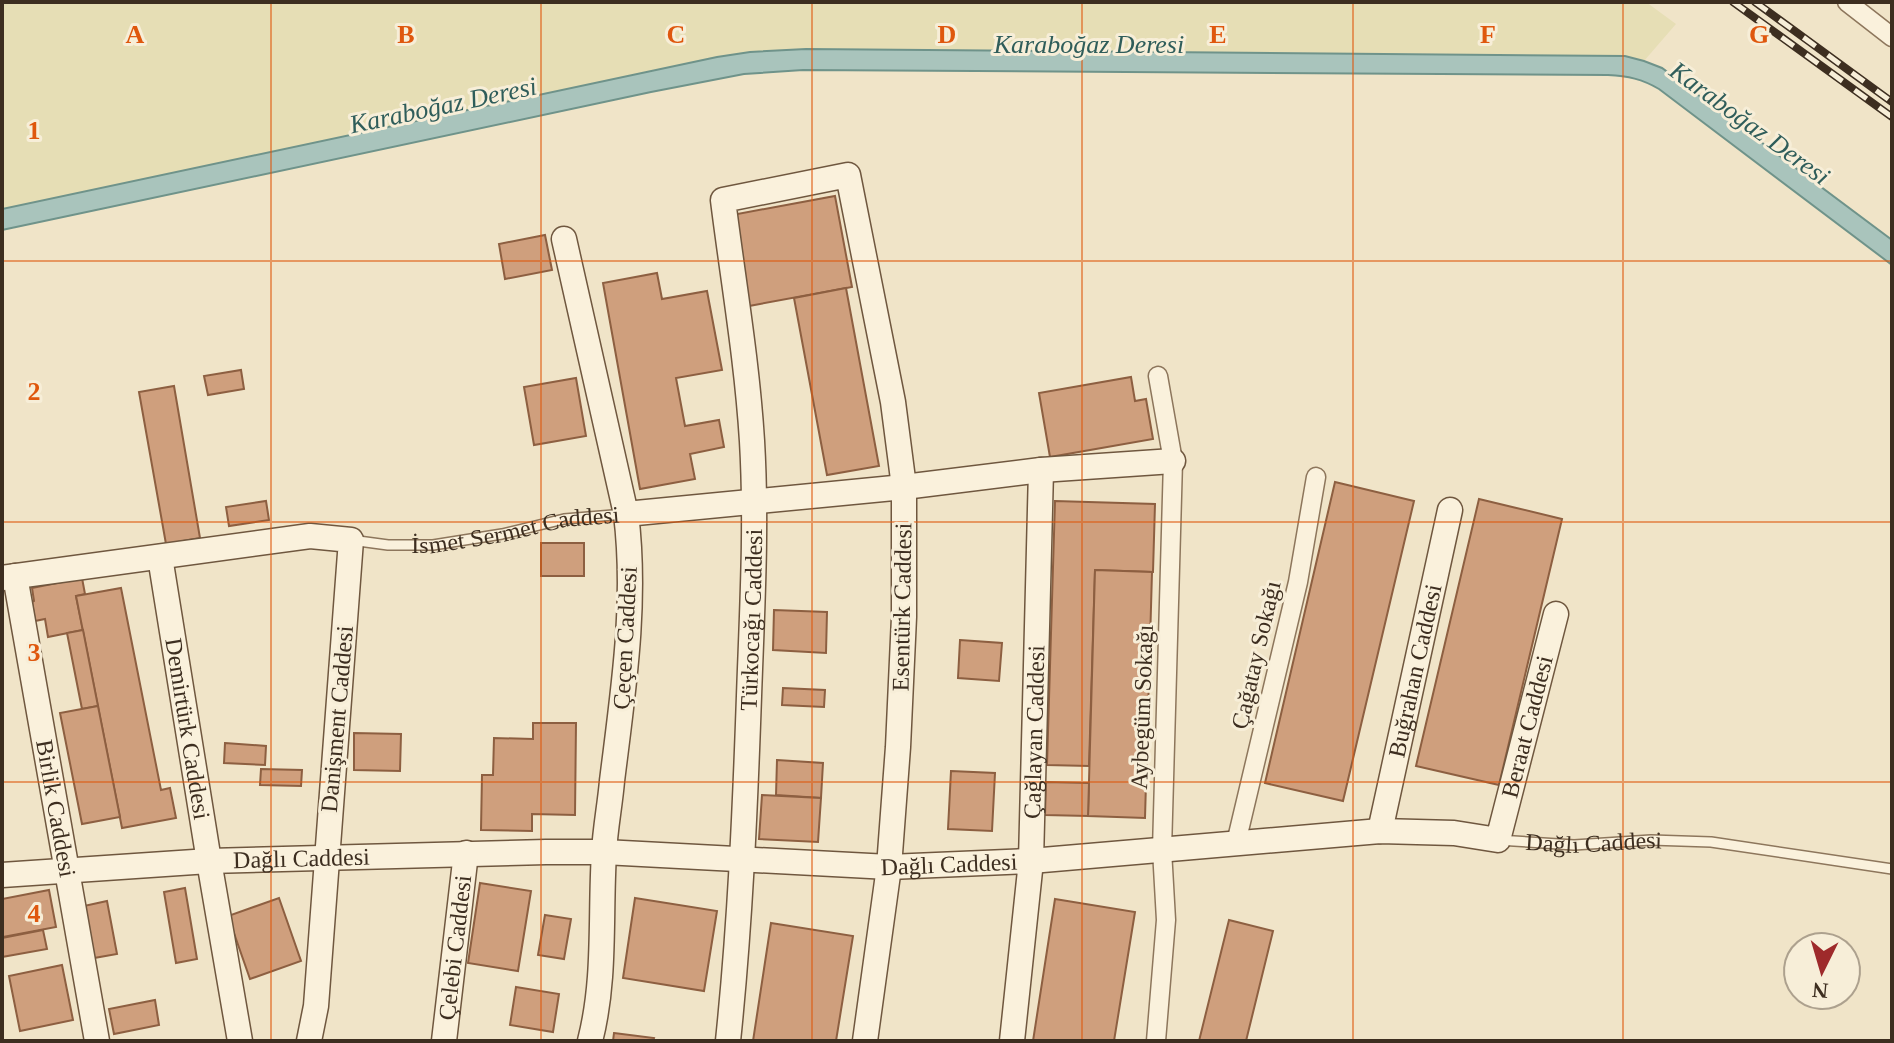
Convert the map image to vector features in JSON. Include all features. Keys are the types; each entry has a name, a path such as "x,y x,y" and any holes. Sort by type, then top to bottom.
{"street":[{"path":"1847,2 1892,37"},
{"name":"Esentürk Caddesi","path":"723,200 848,175 893,402 904,487 904,617 889,867 865,1041"},
{"name":"Türkocağı Caddesi","path":"723,200 746,381 754,503 743,861 728,1041"},
{"name":"Çeçen Caddesi","path":"564,239 626,514 629,543 627,662 604,852 599,991 590,1041"},
{"name":"Aybegüm Sokağı","path":"1156,1041 1166,920 1162,850 1173,461 1158,376"},
{"name":"İsmet Sermet Caddesi","path":"626,514 754,503 1041,470 1173,461"},
{"name":"Çağlayan Caddesi","path":"1012,1041 1031,861 1041,470"},
{"name":"Çağatay Sokağı","path":"1236,843 1298,582 1316,477"},
{"name":"Buğrahan Caddesi","path":"1380,831 1450,510"},
{"name":"İsmet Sermet Caddesi","path":"8,577 310,536 351,540"},
{"name":"Danişment Caddesi","path":"309,1041 316,1006 351,540"},
{"name":"Demirtürk Caddesi","path":"160,557 240,1041"},
{"name":"Birlik Caddesi","path":"8,577 67,871 97,1041"},
{"name":"Beraat Caddesi","path":"1498,840 1556,614"},
{"name":"Dağlı Caddesi","path":"2,875 209,861 466,853 604,852 889,867 1031,861 1380,831 1454,833 1498,840"},
{"name":"Çelebi Caddesi","path":"444,1041 466,853"}],"lane":[{"name":"İsmet Sermet Caddesi","path":"351,540 388,545 433,545 502,534 564,519 626,514"},
{"name":"Dağlı Caddesi","path":"1498,840 1574,845 1651,840 1711,842 1892,869"}],"shaded area":[{"path":"2,2 1646,2 1676,24 1644,61 1625,56 1462,54 806,49 750,52 2,209"}],"water":[{"path":"806,49 1625,56 1662,68 1892,240 1892,265 1659,89 1635,79 1608,75 803,70 744,74 2,230 2,209 717,57"}],"building":[{"path":"835,196 852,287 749,306 732,215"},
{"path":"545,235 552,270 505,279 499,244"},
{"path":"657,273 662,299 707,291 722,370 676,378 685,426 719,420 724,447 690,454 695,479 640,489 603,283"},
{"path":"846,288 879,466 827,475 794,298"},
{"path":"241,370 244,389 208,395 204,376"},
{"path":"1131,377 1135,401 1146,399 1153,439 1050,457 1039,393"},
{"path":"576,378 586,436 534,445 524,387"},
{"path":"174,386 200,538 166,544 139,392"},
{"path":"1335,482 1414,501 1343,801 1265,783"},
{"path":"1479,499 1562,519 1499,785 1416,766"},
{"path":"266,501 269,520 229,526 226,507"},
{"path":"1055,501 1155,504 1153,572 1095,570 1089,766 1047,765"},
{"path":"541,543 584,543 584,576 541,576"},
{"path":"1095,570 1152,572 1145,818 1088,816"},
{"path":"82,578 85,594 76,596 83,630 48,637 45,619 35,621 32,588"},
{"path":"121,588 161,790 170,788 176,818 122,828 76,596"},
{"path":"774,610 827,612 826,653 773,650"},
{"path":"83,630 98,706 82,709 67,633"},
{"path":"960,640 1002,643 999,681 958,678"},
{"path":"783,688 825,690 824,707 782,705"},
{"path":"98,706 120,817 82,824 60,713"},
{"path":"533,723 576,723 575,815 532,814 532,831 481,830 482,775 493,775 494,738 533,739"},
{"path":"354,733 401,734 400,771 354,770"},
{"path":"225,743 266,746 265,765 224,763"},
{"path":"777,760 823,763 821,798 776,795"},
{"path":"261,769 302,770 301,786 260,785"},
{"path":"951,771 995,773 992,831 948,829"},
{"path":"1046,782 1089,783 1088,816 1045,815"},
{"path":"762,795 821,798 818,842 759,839"},
{"path":"480,883 531,891 518,971 468,963"},
{"path":"185,888 197,959 176,963 164,892"},
{"path":"49,890 56,927 3,937 2,899"},
{"path":"279,898 301,961 250,979 228,916"},
{"path":"635,898 717,911 704,991 623,978"},
{"path":"1055,899 1135,912 1114,1041 1033,1041"},
{"path":"107,901 117,954 94,958 84,906"},
{"path":"545,915 571,919 564,959 538,955"},
{"path":"1229,920 1273,931 1246,1041 1199,1041"},
{"path":"771,923 853,936 836,1041 753,1041"},
{"path":"43,930 47,949 2,957 2,938"},
{"path":"62,965 73,1020 20,1031 9,976"},
{"path":"516,987 559,994 553,1032 510,1025"},
{"path":"155,1000 159,1025 114,1034 109,1009"},
{"path":"614,1033 654,1038 653,1041 613,1041"}],"railway":[{"path":"1733,2 1892,117"},
{"path":"1755,2 1892,102"}],"water label":[{"name":"Karaboğaz Deresi","path":"1089,44"},
{"name":"Karaboğaz Deresi","path":"443,105"},
{"name":"Karaboğaz Deresi","path":"1750,123"}]}
